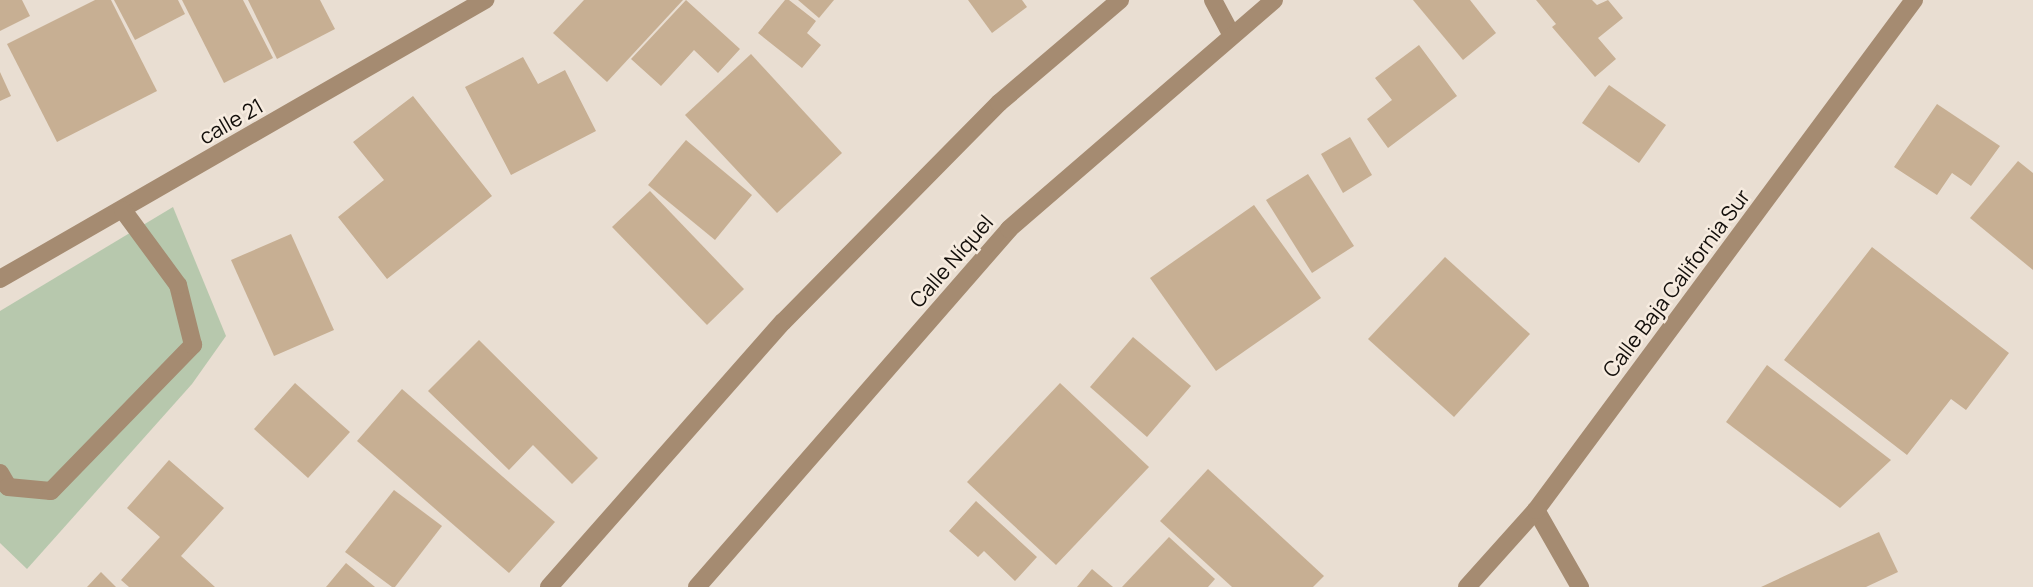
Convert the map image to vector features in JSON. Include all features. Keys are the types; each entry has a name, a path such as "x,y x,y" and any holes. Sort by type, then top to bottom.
{"street":[{"name":"calle 21","path":"0,279 485,0"},
{"path":"549,587 783,322 999,103 1120,0"},
{"path":"1213,0 1233,35"},
{"name":"Calle Níquel","path":"697,587 1009,229 1274,0"},
{"name":"Calle Baja California Sur","path":"1467,587 1536,510 1914,0"},
{"path":"0,473 8,487 51,491 192,345 178,285 123,210"},
{"path":"1536,510 1580,587"}],"green space":[{"path":"173,207 226,336 192,384 27,569 0,543 0,311"}],"building":[{"path":"0,0 22,0 30,16 0,31"},
{"path":"95,0 111,0 157,91 57,142 7,44"},
{"path":"114,0 178,0 185,14 135,40"},
{"path":"182,0 243,0 273,58 224,83"},
{"path":"248,0 320,0 335,29 277,59"},
{"path":"584,0 683,0 607,82 553,33"},
{"path":"686,0 740,49 718,73 694,50 661,86 631,59"},
{"path":"785,0 789,0 816,21 807,33 821,45 802,68 758,33"},
{"path":"798,0 834,0 819,18"},
{"path":"968,0 1022,0 1027,7 992,33"},
{"path":"1413,0 1470,0 1496,33 1463,60"},
{"path":"1536,0 1592,0 1597,5 1608,0 1623,18 1598,38 1616,59 1595,77 1552,27 1556,24"},
{"path":"1419,45 1457,96 1388,148 1367,119 1392,100 1375,78"},
{"path":"751,54 842,153 777,213 685,115"},
{"path":"523,57 538,84 565,70 596,131 511,175 465,87"},
{"path":"0,72 11,96 0,101"},
{"path":"1609,85 1666,125 1639,163 1582,123"},
{"path":"413,96 492,196 387,279 338,217 384,180 353,142"},
{"path":"1937,104 2000,146 1971,186 1952,173 1937,195 1894,167"},
{"path":"1350,137 1372,175 1343,193 1321,154"},
{"path":"686,140 752,195 715,240 648,185"},
{"path":"2018,161 2033,173 2033,270 1970,218"},
{"path":"1308,174 1354,246 1312,273 1266,200"},
{"path":"650,191 744,289 707,325 612,227"},
{"path":"1254,205 1321,298 1216,371 1150,278"},
{"path":"291,234 334,330 274,356 231,260"},
{"path":"1872,247 2009,353 1966,410 1951,399 1907,455 1784,360"},
{"path":"1445,257 1530,334 1454,417 1368,339"},
{"path":"1133,337 1191,386 1147,437 1090,387"},
{"path":"479,340 598,458 572,484 533,445 509,470 428,391"},
{"path":"1767,365 1891,460 1840,508 1726,422"},
{"path":"295,383 350,432 308,478 254,429"},
{"path":"1060,383 1149,467 1056,565 967,482"},
{"path":"402,389 555,522 509,573 357,441"},
{"path":"169,460 224,508 181,556 215,587 129,587 121,580 160,537 127,508"},
{"path":"1208,469 1324,576 1313,587 1232,587 1160,521"},
{"path":"394,490 442,526 395,587 392,587 345,552"},
{"path":"976,501 1037,557 1015,581 984,551 978,557 949,531"},
{"path":"1879,532 1898,572 1866,587 1761,587"},
{"path":"1169,537 1215,579 1208,587 1122,587"},
{"path":"346,563 375,587 326,587"},
{"path":"1092,569 1113,587 1077,587"},
{"path":"101,572 116,587 87,587"}]}
